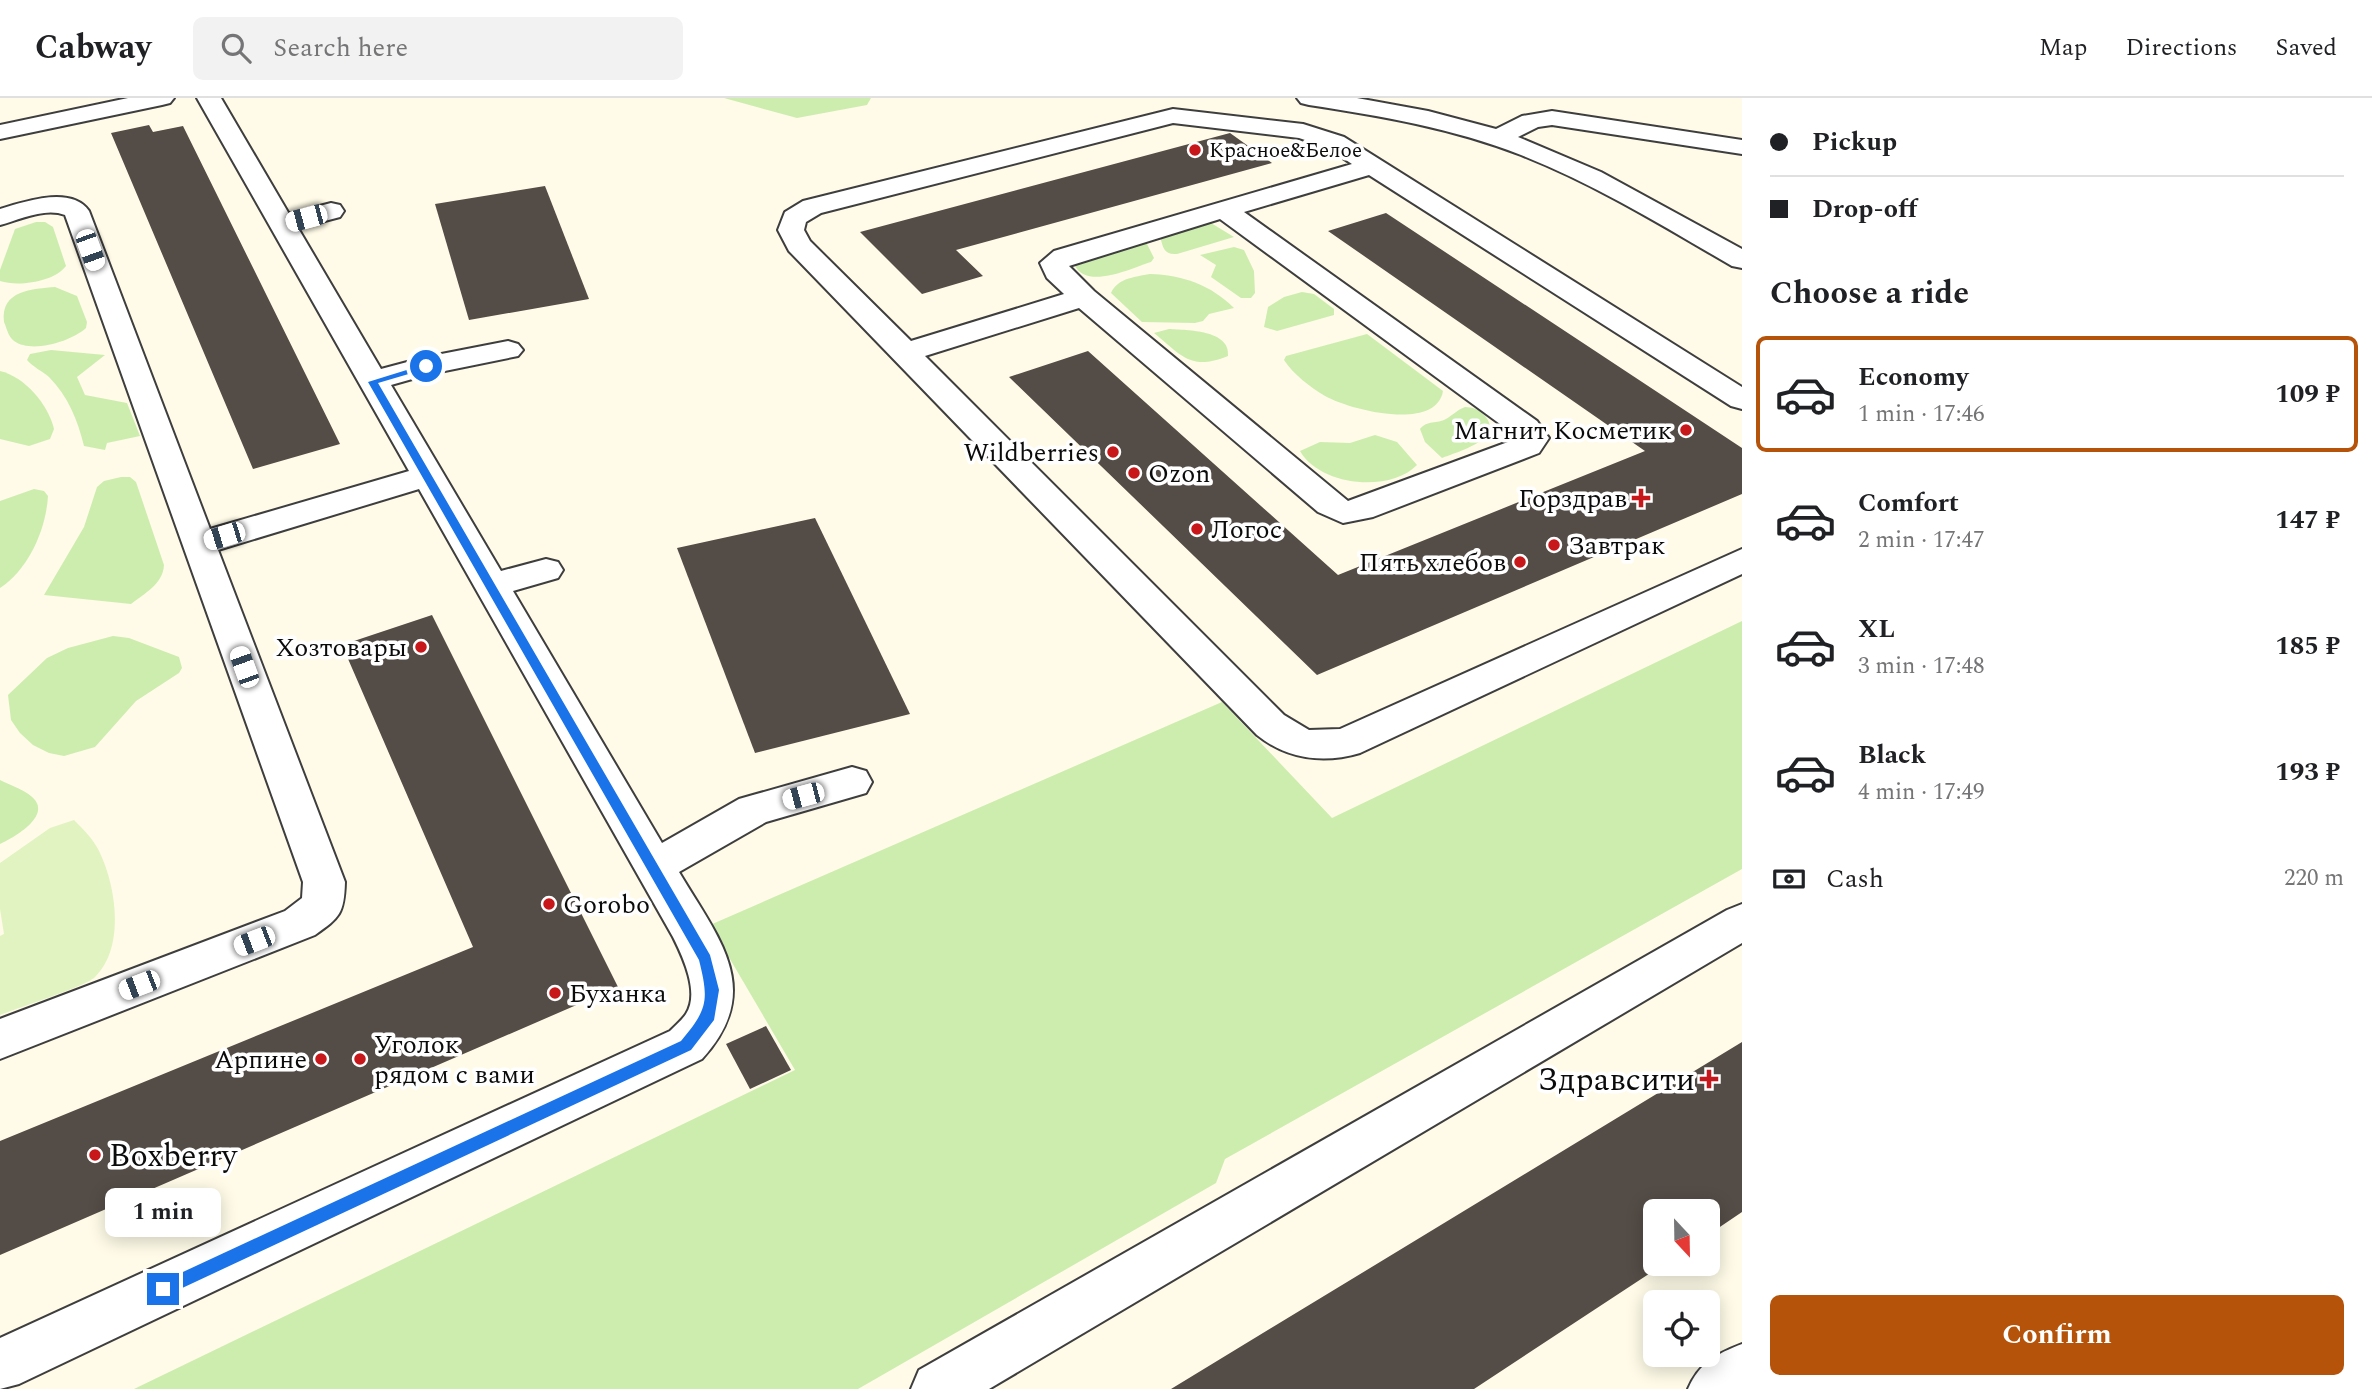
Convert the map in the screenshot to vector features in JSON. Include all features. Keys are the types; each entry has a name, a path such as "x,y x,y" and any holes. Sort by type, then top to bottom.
{"street":[{"path":"0,132 162,98"},
{"path":"0,1365 686,1045 707,1020 713,990 706,959 209,98"},
{"path":"1309,98 1427,119 1499,138 1593,178 1742,260"},
{"path":"1742,400 1321,135 1176,107 812,208 794,218 791,230 799,245 1279,732 1298,744 1322,747 1346,743 1742,560"},
{"path":"1499,138 1520,124 1534,119 1552,118 1742,147"},
{"path":"1224,210 1526,428 1534,438 1528,446 1361,510 1343,512 1330,505 1084,297 1057,272 1054,263 1064,257 1371,166"},
{"path":"0,217 48,205 66,204 76,211 324,882 323,906 300,923 0,1039"},
{"path":"282,224 331,211"},
{"path":"906,352 1084,297"},
{"path":"373,382 426,366 508,351"},
{"path":"199,544 427,476"},
{"path":"491,585 546,570"},
{"path":"653,867 753,810 852,782"},
{"path":"938,1389 1742,922"},
{"path":"1715,1389 1742,1370"}],"green space":[{"path":"724,98 871,98 867,105 797,118"},
{"path":"45,222 53,227 66,266 53,276 35,282 0,281 0,270 15,229"},
{"path":"1211,223 1234,237 1177,254 1167,252 1163,247 1160,236"},
{"path":"1145,240 1154,258 1151,262 1132,269 1098,277 1080,272 1074,264"},
{"path":"1234,247 1244,250 1254,271 1255,293 1251,298 1241,298 1211,277 1216,265 1200,255"},
{"path":"1150,274 1174,276 1206,287 1234,308 1209,314 1203,321 1195,323 1142,322 1111,293 1122,281"},
{"path":"55,287 77,296 87,322 86,328 62,341 41,346 22,345 14,341 4,322 7,303 20,293"},
{"path":"1302,292 1314,294 1334,309 1334,315 1277,331 1264,327 1268,307 1284,297"},
{"path":"1169,329 1215,336 1227,347 1228,356 1205,362 1188,359 1154,333"},
{"path":"1367,334 1443,391 1437,404 1425,411 1409,414 1391,414 1353,407 1314,389 1297,376 1284,360 1286,356"},
{"path":"51,350 105,355 77,377 85,395 127,403 140,436 107,443 105,450 84,446 75,418 62,392 49,377 27,360 30,354"},
{"path":"0,371 18,379 41,401 54,429 50,439 29,446 0,439"},
{"path":"1465,407 1476,409 1485,416 1490,424 1489,431 1477,443 1442,458 1425,442 1420,429 1426,424 1446,419"},
{"path":"1375,435 1397,442 1417,465 1390,480 1356,482 1323,472 1310,463 1300,451 1320,442 1350,443"},
{"path":"130,477 136,482 164,565 160,578 152,588 131,604 44,595 84,527 97,487 104,481"},
{"path":"34,489 44,491 48,496 40,535 19,570 0,588 0,501"},
{"path":"1742,621 1742,869 1225,1159 1216,1183 858,1389 134,1389 795,1070 710,925 1222,702 1332,818"},
{"path":"113,636 129,638 179,657 182,668 179,673 136,701 95,747 64,756 49,753 33,745 11,720 8,695 47,658 68,648"},
{"path":"0,780 28,794 38,807 34,820 28,826 0,844"},
{"path":"74,820 96,845 109,880 115,915 111,949 105,964 89,981 0,1015 0,936 4,934 0,909 0,863 50,828"}],"building":[{"path":"149,125 153,132 183,126 340,444 253,469 111,133"},
{"path":"1230,133 1272,163 956,250 983,276 922,294 860,232"},
{"path":"545,186 589,299 469,320 435,204"},
{"path":"1386,213 1742,448 1742,494 1317,675 1009,377 1088,351 1338,575 1645,451 1328,231"},
{"path":"815,518 910,714 755,753 677,548"},
{"path":"432,615 618,987 0,1255 0,1141 473,947 342,645"},
{"path":"766,1026 791,1070 750,1089 726,1044"},
{"path":"1742,1042 1742,1212 1720,1227 1720,1199 1643,1199 1643,1276 1646,1276 1474,1389 1171,1389"}],"place":[{"name":"Красное&Белое","path":"1195,150"},
{"name":"Магнит Косметик","path":"1686,430"},
{"name":"Wildberries","path":"1113,452"},
{"name":"Ozon","path":"1134,473"},
{"name":"Горздрав","path":"1641,498"},
{"name":"Логос","path":"1197,529"},
{"name":"Завтрак","path":"1554,545"},
{"name":"Пять хлебов","path":"1520,562"},
{"name":"Хозтовары","path":"421,647"},
{"name":"Gorobo","path":"549,904"},
{"name":"Буханка","path":"555,993"},
{"name":"Арпине","path":"321,1059"},
{"name":"Уголок рядом с вами","path":"360,1059"},
{"name":"Здравсити","path":"1709,1079"},
{"name":"Boxberry","path":"95,1155"}],"route":[{"path":"163,1289 686,1045 707,1020 713,990 706,959 373,382 426,366"}]}
